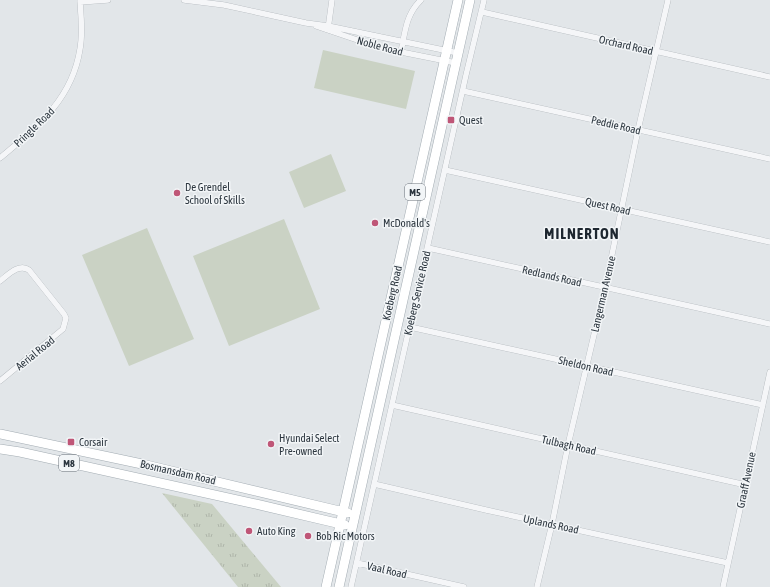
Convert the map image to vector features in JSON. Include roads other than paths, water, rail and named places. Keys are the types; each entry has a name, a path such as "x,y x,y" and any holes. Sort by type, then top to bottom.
{"main road":[{"name":"Koeberg Road","path":"326,587 458,0"},
{"name":"Koeberg Road","path":"339,587 470,0"},
{"name":"Bosmansdam Road","path":"0,434 142,464 355,514"},
{"name":"Bosmansdam Road","path":"0,449 42,456 352,526"}],"street":[{"path":"80,1 108,0"},
{"name":"Noble Road","path":"184,0 224,5 328,28 403,41 458,53"},
{"path":"328,28 332,0"},
{"path":"401,52 410,15 415,6 421,0"},
{"name":"Koeberg Service Road","path":"351,587 484,0"},
{"name":"Langerman Avenue","path":"537,587 552,524 568,445 605,288 638,130 668,0"},
{"name":"Pringle Road","path":"0,158 32,132 46,118 59,102 70,83 80,49 82,30 80,1"},
{"name":"Orchard Road","path":"482,12 770,77"},
{"name":"Noble Road","path":"328,28 381,48 456,63"},
{"name":"Peddie Road","path":"463,91 770,159"},
{"name":"Quest Road","path":"445,170 770,242"},
{"name":"Redlands Road","path":"428,248 770,324"},
{"name":"Aerial Road","path":"0,281 19,268 26,268 64,314 65,322 63,330 0,381"},
{"name":"Sheldon Road","path":"410,327 762,405"},
{"name":"Graaff Avenue","path":"723,587 770,372"},
{"name":"Tulbagh Road","path":"392,406 746,485"},
{"name":"Uplands Road","path":"374,484 728,563"},
{"name":"Vaal Road","path":"357,563 464,587"}],"place":[{"name":"Quest","path":"451,120"},
{"name":"De Grendel School of Skills","path":"177,193"},
{"name":"McDonald's","path":"375,223"},
{"name":"Corsair","path":"71,442"},
{"name":"Hyundai Select Pre-owned","path":"271,444"},
{"name":"Auto King","path":"249,531"},
{"name":"Bob Ric Motors","path":"308,536"}],"district":[{"name":"MILNERTON","path":"582,234"}]}
